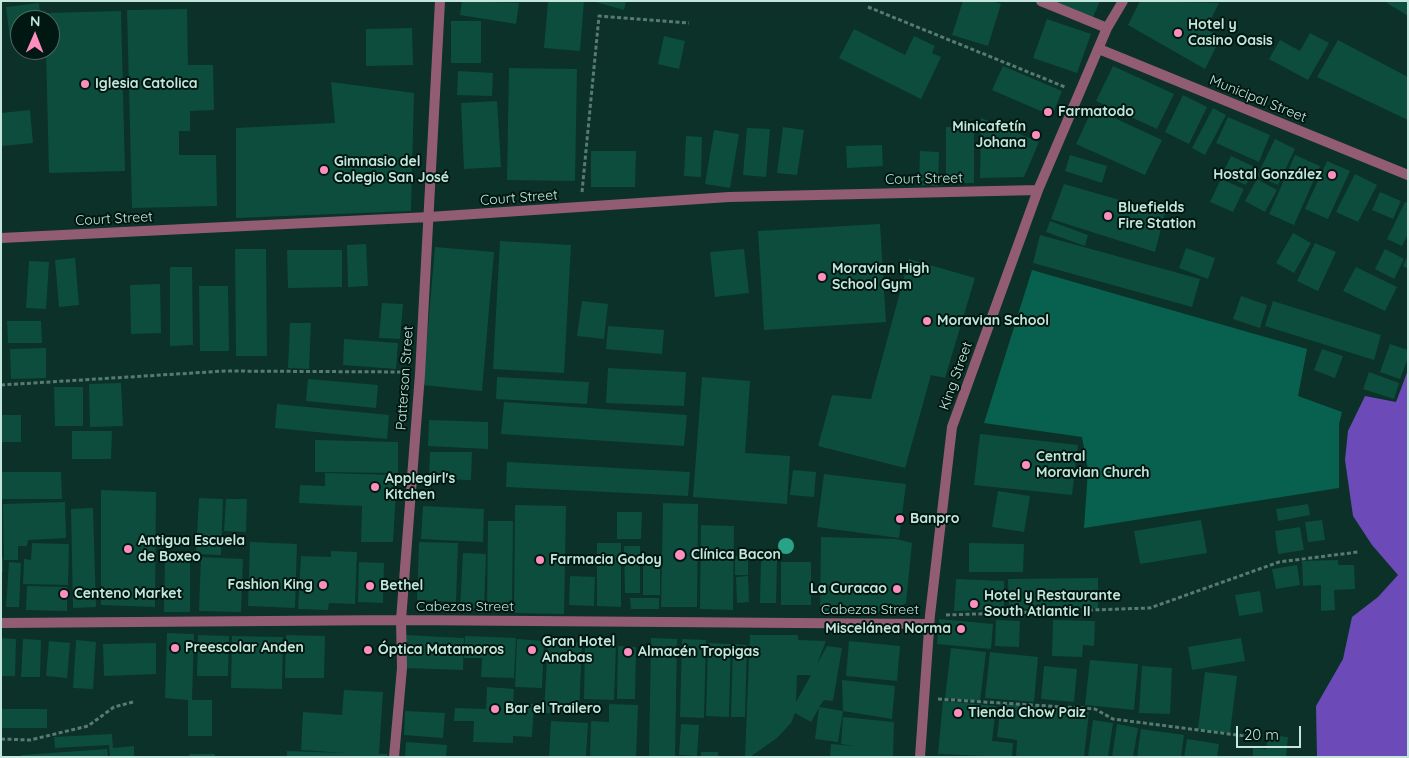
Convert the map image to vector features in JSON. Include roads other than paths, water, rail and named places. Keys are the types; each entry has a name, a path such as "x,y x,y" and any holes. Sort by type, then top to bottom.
{"street":[{"name":"Patterson Street","path":"394,757 402,668 401,620 420,374 440,1"},
{"path":"1041,1 1107,28"},
{"name":"King Street","path":"920,757 930,620 952,427 1038,190 1107,28 1123,1"},
{"name":"Municipal Street","path":"1099,49 1408,175"},
{"name":"Court Street","path":"1,238 429,218 729,197 1038,190"},
{"name":"Cabezas Street","path":"1,623 401,620 930,620"}],"place":[{"name":"Hotel y Casino Oasis","path":"1178,33"},
{"name":"Iglesia Catolica","path":"85,84"},
{"name":"Farmatodo","path":"1048,112"},
{"name":"Minicafetín Johana","path":"1036,135"},
{"name":"Gimnasio del Colegio San José","path":"324,170"},
{"name":"Hostal González","path":"1332,175"},
{"name":"Bluefields Fire Station","path":"1108,216"},
{"name":"Moravian High School Gym","path":"822,277"},
{"name":"Moravian School","path":"927,321"},
{"name":"Central Moravian Church","path":"1026,465"},
{"name":"Applegirl's Kitchen","path":"375,487"},
{"name":"Banpro","path":"900,519"},
{"name":"Antigua Escuela de Boxeo","path":"128,549"},
{"name":"Clínica Bacon","path":"680,555"},
{"name":"Farmacia Godoy","path":"540,560"},
{"name":"Fashion King","path":"323,585"},
{"name":"Bethel","path":"370,586"},
{"name":"La Curacao","path":"897,589"},
{"name":"Centeno Market","path":"64,594"},
{"name":"Hotel y Restaurante South Atlantic II","path":"974,604"},
{"name":"Miscelánea Norma","path":"961,629"},
{"name":"Preescolar Anden","path":"175,648"},
{"name":"Óptica Matamoros","path":"368,650"},
{"name":"Gran Hotel Anabas","path":"532,650"},
{"name":"Almacén Tropigas","path":"628,652"},
{"name":"Bar el Trailero","path":"495,709"},
{"name":"Tienda Chow Paiz","path":"958,713"}]}
